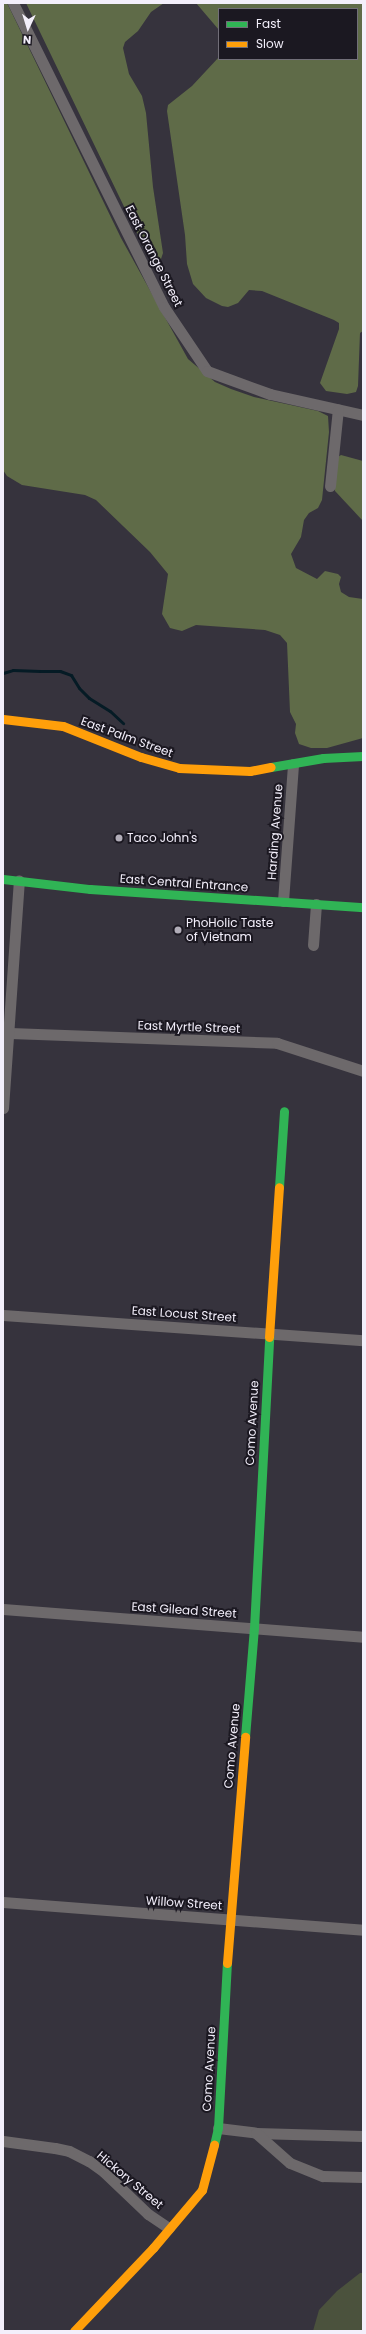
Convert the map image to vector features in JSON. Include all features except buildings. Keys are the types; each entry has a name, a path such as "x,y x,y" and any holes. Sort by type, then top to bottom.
{"main road":[{"name":"East Palm Street","path":"3,719 63,726 141,757 179,768 250,772 323,758 363,756"},
{"name":"East Central Entrance","path":"3,879 90,889 363,907"},
{"name":"Como Avenue","path":"74,2331 104,2301 202,2190 218,2128 230,1919 254,1628 269,1333 284,1111"}],"street":[{"name":"East Orange Street","path":"13,3 164,307 207,371 270,394 363,415"},
{"path":"330,486 338,409"},
{"name":"Harding Avenue","path":"283,901 293,764"},
{"path":"3,1108 10,1034 19,881"},
{"path":"313,945 316,904"},
{"name":"East Myrtle Street","path":"10,1034 277,1043 363,1070"},
{"name":"East Locust Street","path":"3,1315 363,1340"},
{"name":"East Gilead Street","path":"3,1609 363,1637"},
{"name":"Willow Street","path":"3,1902 363,1930"},
{"path":"218,2128 256,2133 363,2136"},
{"path":"256,2133 290,2163 323,2176 363,2177"},
{"name":"Hickory Street","path":"3,2141 69,2151 104,2172 148,2214 169,2228"}],"green space":[{"path":"3,3 7,3 121,238 188,359 215,382 231,389 254,397 318,411 328,416 329,432 322,500 318,508 309,513 304,520 301,537 291,554 296,568 317,579 325,571 338,574 341,577 339,584 341,592 349,597 363,599 363,738 327,748 311,748 299,744 295,733 296,724 290,712 287,643 280,635 265,630 196,625 182,631 170,628 162,614 168,574 150,552 96,500 85,495 22,485 7,476 3,470"},
{"path":"26,3 164,3 151,12 138,31 125,42 123,48 129,74 142,96 146,113 153,187 163,253 158,268 155,268 130,219"},
{"path":"196,3 363,3 363,331 360,333 358,386 356,392 347,394 326,391 320,383 339,329 339,323 262,291 249,290 238,303 228,307 222,306 206,298 193,284 187,264 185,235 167,111 168,105 192,86 218,58 218,60 358,60 358,8 218,8 218,29"},
{"path":"341,455 363,461 363,521 335,491 334,478 338,457"},
{"path":"360,2273 363,2273 363,2331 313,2331 319,2310 337,2291"}],"waterway":[{"path":"3,673 13,670 60,671 71,675 79,688 89,698 110,711 123,723"}],"traffic: fast":[{"path":"271,767 323,758 363,756"},
{"path":"3,879 90,889 363,907"},
{"path":"279,1187 284,1111"},
{"path":"245,1737 254,1628 269,1337"},
{"path":"214,2145 218,2128 227,1963"}],"traffic: slow":[{"path":"3,719 63,726 141,757 179,768 250,771 271,767"},
{"path":"269,1337 279,1187"},
{"path":"227,1963 245,1737"},
{"path":"74,2331 153,2248 202,2190 214,2145"}],"place":[{"name":"Taco John's","path":"119,838"},
{"name":"PhoHolic Taste of Vietnam","path":"178,930"}]}
